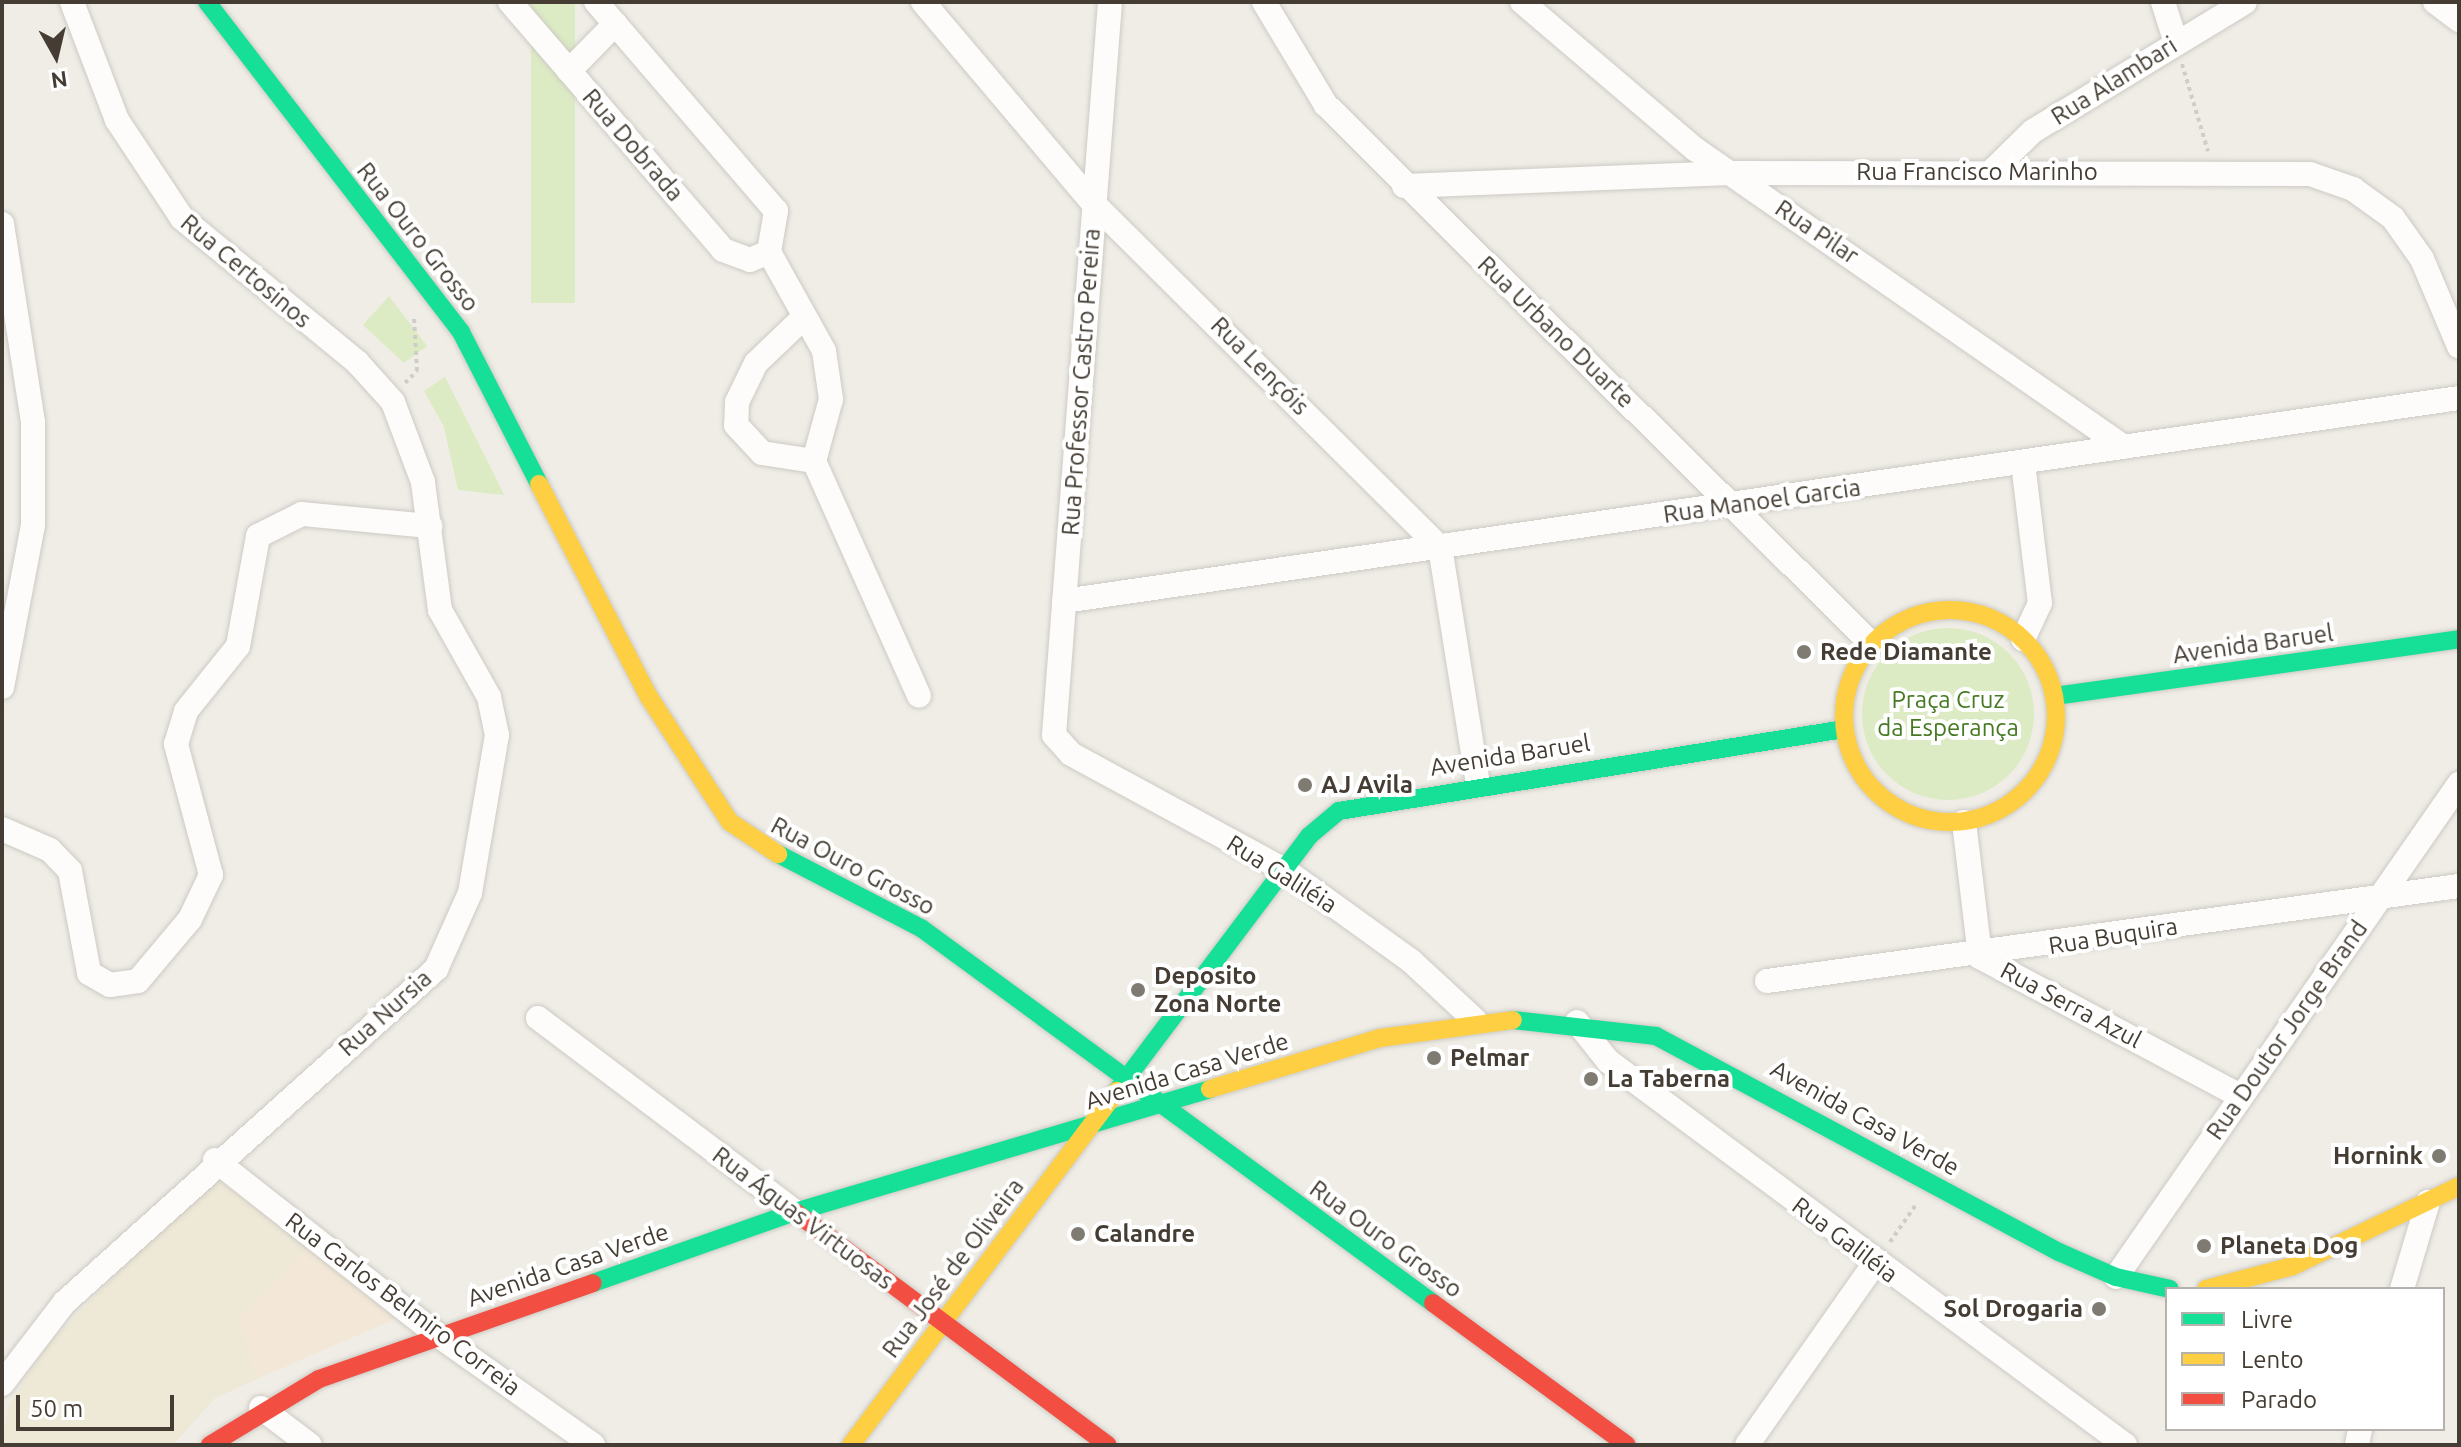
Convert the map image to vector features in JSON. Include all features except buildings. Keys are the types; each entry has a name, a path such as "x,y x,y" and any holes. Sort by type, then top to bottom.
{"street":[{"name":"Rua Certosinos","path":"72,2 117,120 182,218 357,362 390,398 410,438 430,526"},
{"name":"Rua Ouro Grosso","path":"207,2 437,296 649,697 730,822 759,846 921,928 1129,1077 1627,1445"},
{"name":"Rua Dobrada","path":"510,2 723,250 750,260 769,252"},
{"path":"596,2 776,211 769,252 801,320 824,351 829,378 826,436 814,461 919,696"},
{"name":"Rua Lençóis","path":"923,2 1094,204 1440,547"},
{"name":"Rua Professor Castro Pereira","path":"1071,754 1051,719 1064,601 1110,2"},
{"name":"Rua Urbano Duarte","path":"1264,2 1302,76 1404,186 1872,644"},
{"name":"Rua Pilar","path":"1522,2 1730,173 2124,447"},
{"path":"2163,2 2176,43"},
{"name":"Rua Alambari","path":"1992,171 2033,131 2245,2"},
{"path":"2435,2 2459,20"},
{"path":"569,71 615,24"},
{"name":"Rua Francisco Marinho","path":"1404,186 1730,173 1992,171 2310,174 2373,203 2422,259 2459,346"},
{"path":"2,224 26,348 33,525 2,687"},
{"path":"801,320 751,372 737,402 736,425 762,453 814,461"},
{"name":"Rua Manoel Garcia","path":"1064,601 2459,398"},
{"path":"2023,463 2040,603 2023,639"},
{"path":"2,829 50,850 70,871 89,973 110,985 138,981 190,919 211,875 176,744 186,711 238,646 258,536 302,514 430,526"},
{"name":"Rua Nursia","path":"2,1384 65,1302 215,1160 416,991 461,924 497,735 489,697 440,610 430,526"},
{"path":"1440,547 1478,785"},
{"path":"1963,611 2023,639 2055,696 2050,753 2037,778 2017,799 1964,822 1930,821 1881,796 1854,762 1844,729 1850,684 1872,644 1930,612 1963,611"},
{"name":"Avenida Baruel","path":"2055,696 2459,639"},
{"name":"Avenida Baruel","path":"1096,1123 1285,870 1339,811 1478,785 1844,729"},
{"name":"Rua Galiléia","path":"1071,754 1285,870 1411,961 1475,1020"},
{"name":"Rua Doutor Jorge Brand","path":"2116,1277 2459,784"},
{"name":"Rua Serra Azul","path":"1964,822 1980,957 2240,1096"},
{"name":"Rua Buquira","path":"1767,981 1980,957 2459,886"},
{"name":"Rua Águas Virtuosas","path":"538,1018 1108,1445"},
{"name":"Avenida Casa Verde","path":"210,1445 261,1408 439,1336 795,1212 1380,1038 1475,1020 1577,1022 1656,1036 1693,1051 2116,1277 2165,1288"},
{"name":"Rua Galiléia","path":"1577,1022 1600,1055 1875,1263 2125,1445"},
{"name":"Rua José de Oliveira","path":"851,1445 941,1322 1096,1123"},
{"name":"Rua Carlos Belmiro Correia","path":"215,1160 439,1336 593,1445"},
{"path":"2214,1287 2281,1271 2459,1186"},
{"path":"2403,1287 2428,1202"},
{"path":"1747,1445 1875,1263"},
{"path":"261,1408 310,1445"}],"path":[{"path":"2176,43 2214,172"},
{"path":"390,398 417,371 414,317 437,296"},
{"path":"1875,1263 1932,1181"}],"shaded area":[{"path":"213,1176 308,1247 238,1319 257,1379 215,1398 173,1445 2,1445 8,1407 47,1345"},
{"path":"308,1247 395,1313 393,1320 257,1379 238,1319"}],"green space":[{"path":"531,2 575,2 575,303 531,303"},
{"path":"389,296 427,346 404,363 363,325"},
{"path":"445,377 504,495 458,490 444,427 424,391"},
{"name":"Praça Cruz da Esperança","path":"1948,628 1981,634 2009,653 2028,681 2034,714 2028,747 2009,775 1981,794 1948,800 1915,794 1887,775 1868,747 1862,714 1868,681 1887,653 1915,634"}],"traffic: fast":[{"path":"207,2 461,332 539,484"},
{"path":"2055,696 2459,639"},
{"path":"1117,1091 1309,836 1339,811 1844,729"},
{"path":"778,854 921,928 1433,1303"},
{"path":"1513,1020 1656,1036 2059,1252 2116,1277 2165,1288"},
{"path":"593,1283 795,1212 1210,1089"}],"traffic: slow":[{"path":"539,484 649,697 730,822 778,854"},
{"path":"1950,610 1990,619 2009,628 2025,641 2038,657 2047,676 2056,716 2047,756 2038,775 2025,791 2009,804 1990,813 1950,822 1910,813 1891,804 1875,791 1862,775 1853,756 1844,716 1853,676 1862,657 1875,641 1891,628 1910,619 1950,610"},
{"path":"1210,1089 1380,1038 1513,1020"},
{"path":"851,1445 1117,1091"},
{"path":"2214,1287 2293,1266 2459,1186"}],"traffic: jam":[{"path":"795,1212 1108,1445"},
{"path":"210,1445 319,1379 593,1283"},
{"path":"1433,1303 1627,1445"}],"place":[{"name":"Rede Diamante","path":"1804,652"},
{"name":"AJ Avila","path":"1305,785"},
{"name":"Deposito Zona Norte","path":"1138,990"},
{"name":"Pelmar","path":"1434,1058"},
{"name":"La Taberna","path":"1591,1079"},
{"name":"Hornink","path":"2439,1156"},
{"name":"Calandre","path":"1078,1234"},
{"name":"Planeta Dog","path":"2204,1246"},
{"name":"Sol Drogaria","path":"2099,1309"}]}
